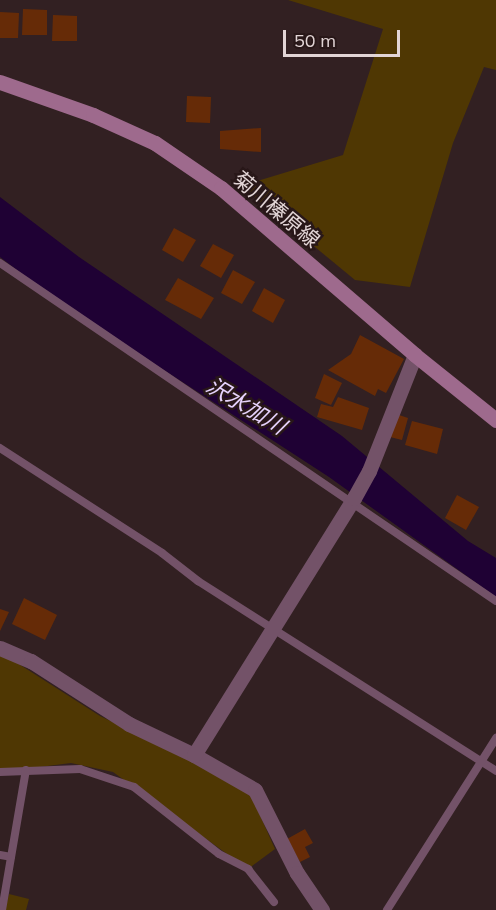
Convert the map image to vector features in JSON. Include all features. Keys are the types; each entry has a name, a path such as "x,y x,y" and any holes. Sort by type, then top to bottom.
{"main road":[{"name":"菊川榛原線","path":"0,82 93,114 155,144 221,188 415,355 496,420"}],"street":[{"path":"194,755 274,629 369,471 415,355"},
{"path":"0,648 31,660 129,724 194,755 255,790 297,873 322,910"}],"lane":[{"path":"0,263 496,601"},
{"path":"0,448 274,629 496,771"},
{"path":"387,910 496,738"},
{"path":"0,772 80,769 134,787 219,854 248,869 274,902"},
{"path":"2,910 26,771"},
{"path":"0,855 11,857"}],"shaded area":[{"path":"288,0 496,0 496,70 484,67 453,143 410,287 355,280 241,186 343,155 383,29"},
{"path":"0,652 100,716 247,786 275,849 248,869 113,772 71,763 0,772"},
{"path":"9,894 29,899 26,910 5,910"}],"water":[{"name":"沢水加川","path":"0,197 79,257 342,436 468,541 496,558 496,597 329,477 56,300 0,257"}],"building":[{"path":"23,9 47,10 47,35 22,35"},
{"path":"0,12 19,13 18,38 0,38"},
{"path":"53,15 77,16 77,41 52,41"},
{"path":"187,96 211,97 210,123 186,122"},
{"path":"261,128 261,152 220,149 220,131"},
{"path":"174,228 196,240 183,262 162,250"},
{"path":"213,244 234,255 221,278 200,266"},
{"path":"233,270 255,282 242,304 221,293"},
{"path":"178,278 214,298 201,319 165,300"},
{"path":"264,288 285,300 273,323 252,311"},
{"path":"360,335 404,359 386,393 378,389 375,396 328,370 351,354"},
{"path":"324,374 342,383 331,405 315,398"},
{"path":"338,397 369,408 362,430 317,417 321,404 333,407"},
{"path":"396,414 408,418 402,440 390,437"},
{"path":"412,421 443,429 437,454 405,445"},
{"path":"457,495 479,507 466,530 445,518"},
{"path":"24,598 57,615 45,640 12,624"},
{"path":"0,609 9,612 0,631"},
{"path":"305,829 313,843 305,847 310,857 300,862 287,839"}]}
